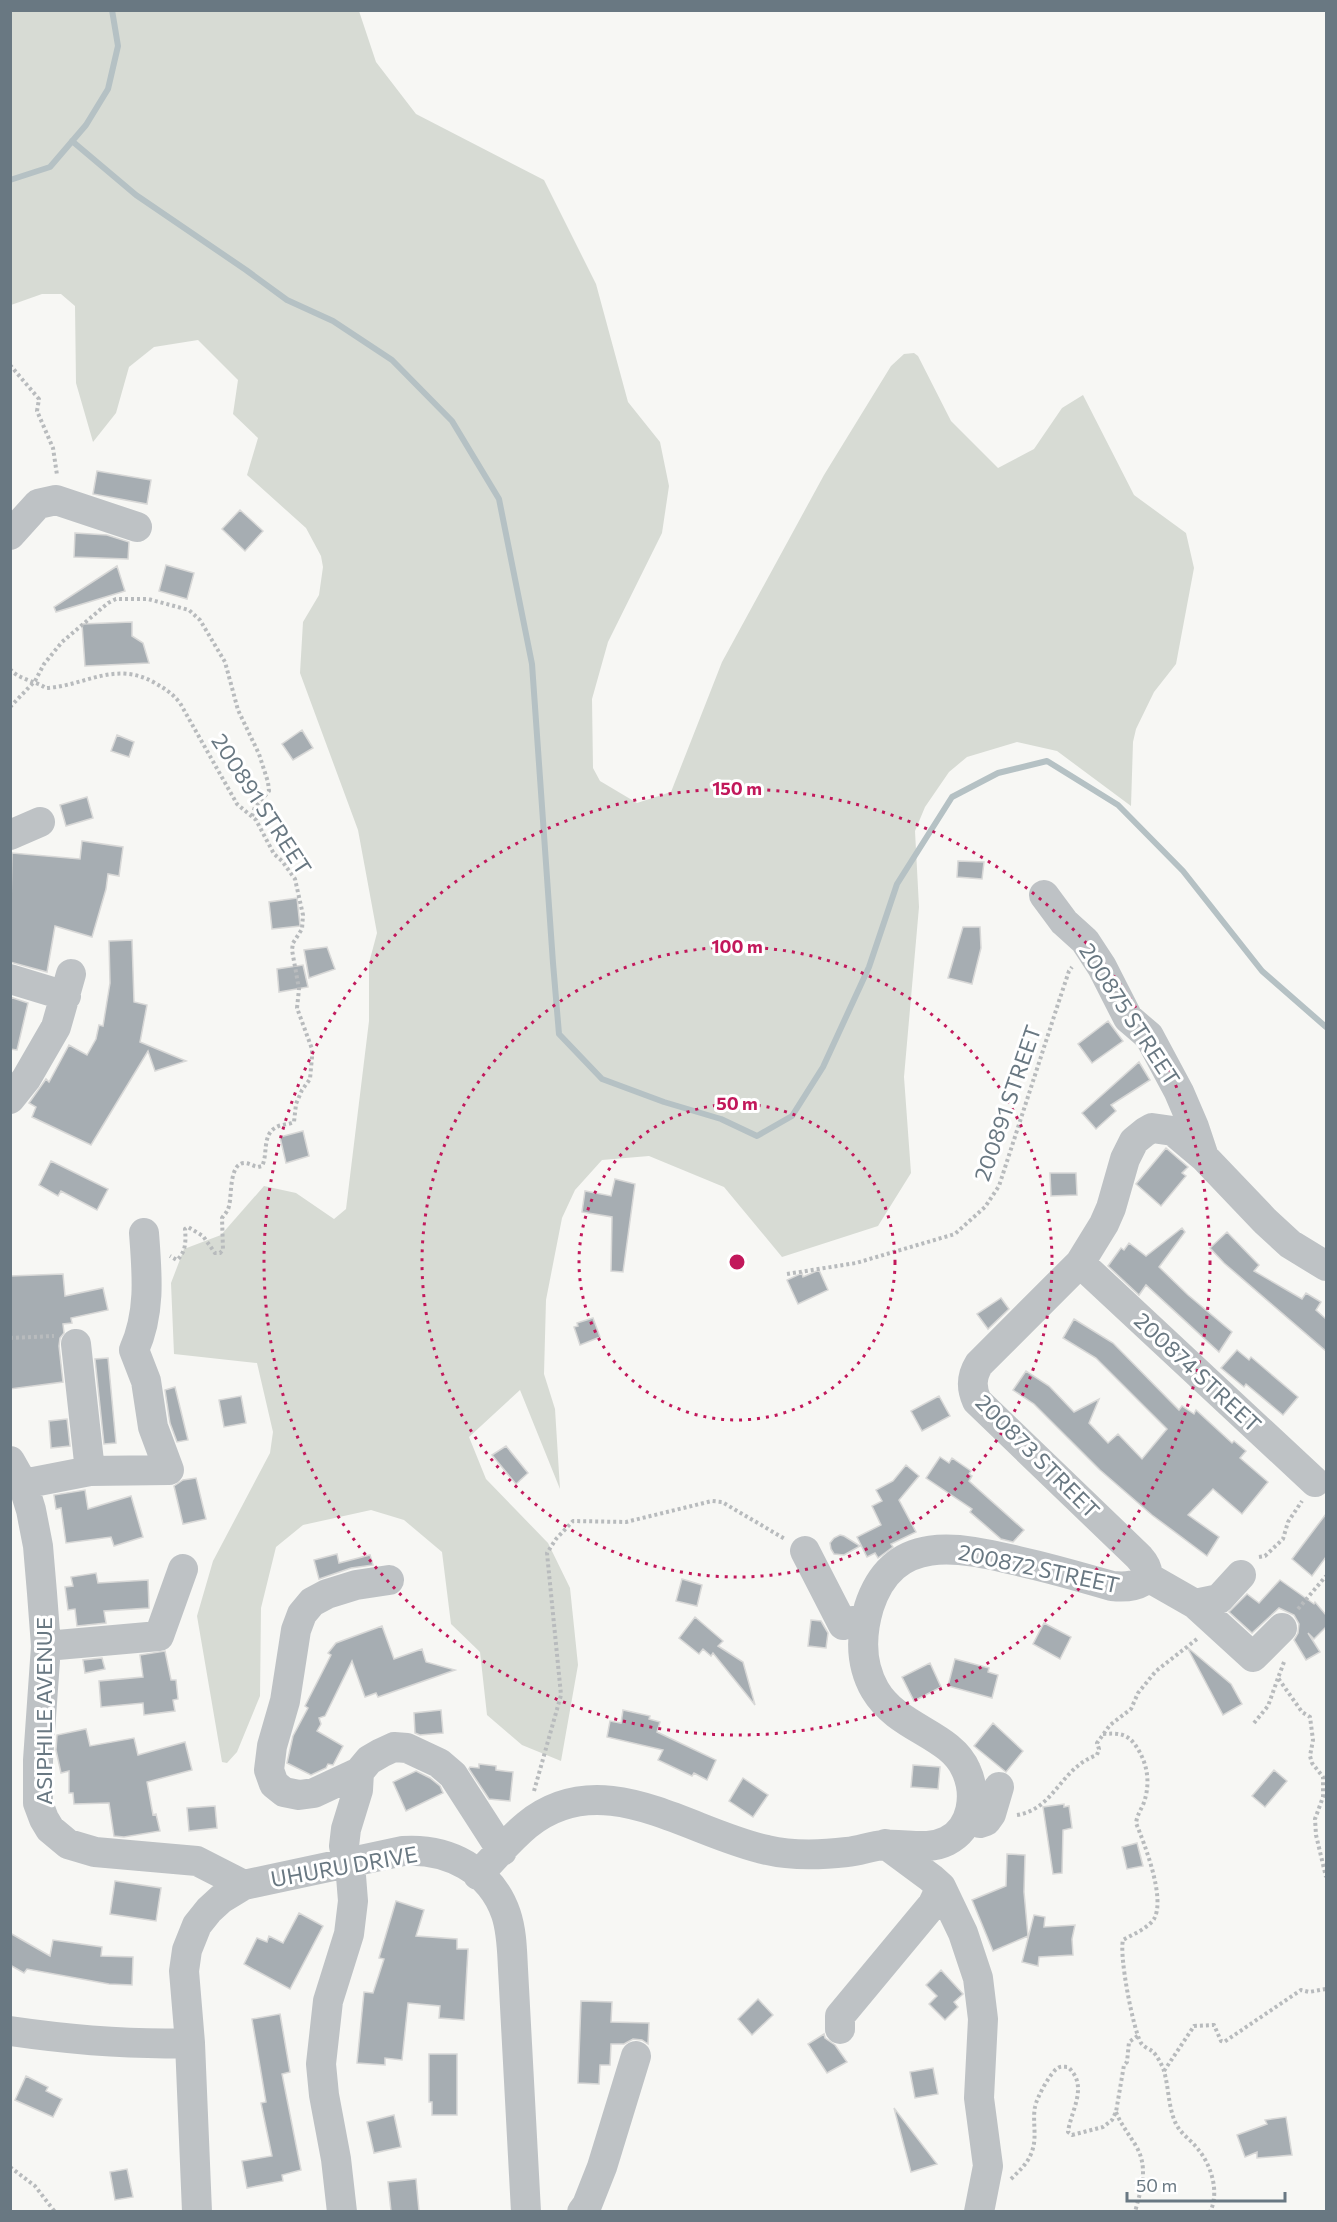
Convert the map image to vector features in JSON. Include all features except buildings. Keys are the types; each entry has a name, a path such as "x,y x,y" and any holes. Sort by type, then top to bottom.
{"street":[{"path":"10,535 38,504 56,500 138,527"},
{"path":"10,835 40,822"},
{"name":"200875 STREET","path":"1044,895 1064,922 1084,941 1102,967 1128,1018 1149,1036 1179,1092 1204,1157 1290,1244 1326,1266"},
{"path":"10,979 68,985 56,1027 26,1079 10,1099"},
{"name":"200873 STREET","path":"1147,1573 1138,1557 977,1401 972,1382 979,1364 1080,1263 1104,1224 1125,1159 1138,1137 1152,1128 1173,1131 1204,1157"},
{"path":"17,1473 169,1470 153,1427 146,1381 134,1350 141,1335 147,1300 144,1233"},
{"name":"200874 STREET","path":"1080,1263 1315,1482"},
{"path":"76,1344 90,1471"},
{"name":"ASIPHILE AVENUE","path":"17,1473 31,1510 38,1546 46,1646 38,1760 38,1803 44,1820 50,1829 68,1844 131,1856 197,1862 244,1885"},
{"name":"200872 STREET","path":"986,1806 972,1796 966,1768 960,1760 941,1743 890,1710 872,1685 864,1659 862,1639 866,1617 881,1581 904,1559 934,1549 977,1551 1112,1586 1134,1586 1143,1582 1147,1573"},
{"path":"806,1551 843,1625 866,1617"},
{"path":"46,1646 159,1636 183,1569"},
{"path":"1147,1573 1195,1604 1252,1657 1276,1634"},
{"path":"1195,1604 1219,1599 1241,1575"},
{"path":"389,1580 356,1585 327,1594 312,1602 302,1614 296,1630 285,1701 272,1746 269,1770 274,1784 284,1792 299,1795 314,1793 359,1772 369,1760 394,1747 407,1748 440,1763 453,1775 502,1851"},
{"path":"342,2211 321,2064 328,2001 349,1934 353,1901 351,1876 346,1863 344,1846 346,1829 358,1790 359,1772"},
{"path":"478,1875 528,1824 555,1809 596,1800 626,1802 648,1808 742,1845 770,1851 818,1854 848,1852 885,1844 921,1847 945,1842 953,1838 986,1806"},
{"path":"885,1844 941,1887 963,1933 980,1988 983,2019 978,2086 988,2166 979,2211"},
{"name":"UHURU DRIVE","path":"197,2211 190,2043 184,1971 191,1938 208,1910 244,1885 404,1851 420,1850 437,1852 459,1860 496,1893 506,1915 511,1936 526,2211"},
{"path":"840,2029 840,2016 933,1904 941,1887"},
{"path":"10,2031 103,2043 190,2043"},
{"path":"582,2211 587,2205 602,2167 636,2056"}],"path":[{"path":"10,365 39,399 37,411 53,448 57,473 56,500"},
{"path":"10,706 35,681 44,664 62,642 108,603 116,599 148,599 189,610 200,620 225,662 238,710 258,753 268,782 269,790 255,807 252,816"},
{"name":"200891 STREET","path":"10,669 13,674 35,681 45,688 97,676 135,673 172,692 237,804 256,820 274,854 295,879 303,915 302,929 293,943 292,950 299,989 297,1008 312,1049 310,1079 302,1090 294,1122 275,1127 270,1132 262,1166 247,1163 235,1168 229,1206 222,1218 223,1250 220,1253 215,1253 203,1236 188,1227 185,1229 186,1240 182,1256 173,1260 164,1250 154,1262 146,1267"},
{"name":"200891 STREET","path":"787,1274 856,1263 955,1234 986,1207 999,1186 1069,971 1078,962 1095,958"},
{"path":"1241,1575 1255,1559 1265,1556 1283,1539 1288,1522 1315,1482"},
{"path":"528,1824 535,1789 561,1695 547,1553 556,1539 573,1521 626,1522 712,1501 722,1502 806,1551"},
{"path":"1254,1723 1268,1706 1285,1658 1276,1634 1326,1575"},
{"path":"986,1806 1018,1815 1030,1813 1044,1803 1078,1763 1097,1755 1099,1749 1097,1743 1103,1734 1110,1725 1131,1709 1138,1693 1156,1671 1204,1633 1195,1604"},
{"path":"1278,1678 1302,1712 1310,1717 1313,1740 1310,1756 1312,1763 1323,1777 1323,1797 1315,1819 1316,1836 1326,1876"},
{"path":"1103,1734 1129,1736 1143,1757 1148,1772 1143,1805 1136,1823 1149,1854 1157,1910 1154,1919 1146,1927 1123,1940 1122,1958 1132,2010 1142,2044 1155,2053 1164,2071 1165,2085 1176,2124 1181,2133 1200,2151 1211,2172 1214,2197 1210,2211"},
{"path":"1164,2071 1194,2026 1214,2025 1221,2041 1224,2042 1301,1990 1309,1992 1326,1989"},
{"path":"988,2166 1002,2167 1000,2182 1003,2183 1008,2182 1026,2164 1035,2142 1034,2109 1037,2100 1058,2068 1068,2067 1078,2083 1076,2110 1069,2122 1068,2132 1072,2136 1103,2127 1112,2120 1116,2112 1120,2079 1128,2057 1129,2042 1139,2035"},
{"path":"1116,2112 1136,2146 1144,2165 1143,2181 1135,2211"},
{"path":"10,2167 35,2186 56,2211"}],"shaded area":[{"path":"10,11 359,11 376,62 416,114 544,180 596,284 628,402 660,442 669,486 662,533 608,642 592,699 593,768 600,781 637,803 671,792 722,662 824,475 891,366 904,354 914,353 918,356 951,421 998,468 1034,449 1062,408 1083,395 1134,495 1186,533 1194,568 1176,664 1154,692 1136,729 1133,742 1131,806 1057,751 1017,742 967,757 949,772 925,807 915,831 919,907 904,1077 911,1173 878,1226 782,1257 724,1187 649,1156 602,1160 575,1190 562,1218 546,1300 544,1374 555,1409 560,1489 520,1390 469,1437 486,1479 548,1543 570,1588 578,1665 561,1761 522,1745 487,1715 480,1652 451,1624 442,1552 404,1520 371,1510 303,1525 276,1547 261,1608 260,1696 237,1752 227,1763 222,1762 197,1616 213,1561 270,1453 273,1432 257,1363 174,1354 171,1283 184,1249 221,1235 264,1186 296,1193 334,1219 346,1209 369,1021 369,963 377,933 358,830 300,673 303,622 319,595 323,567 321,556 306,528 247,475 258,438 233,414 238,380 198,340 154,347 129,367 116,413 93,442 76,383 75,306 61,294 42,294 11,305"}],"waterway":[{"path":"10,180 50,167 86,125 108,89 118,46 112,10"},
{"path":"72,141 136,195 287,300 333,321 392,360 452,421 499,499 532,664 559,1034 602,1079 664,1102 721,1119 757,1136 792,1116 823,1067 869,967 897,884 952,797 998,773 1047,761 1118,805 1183,871 1262,971 1326,1027"}]}
